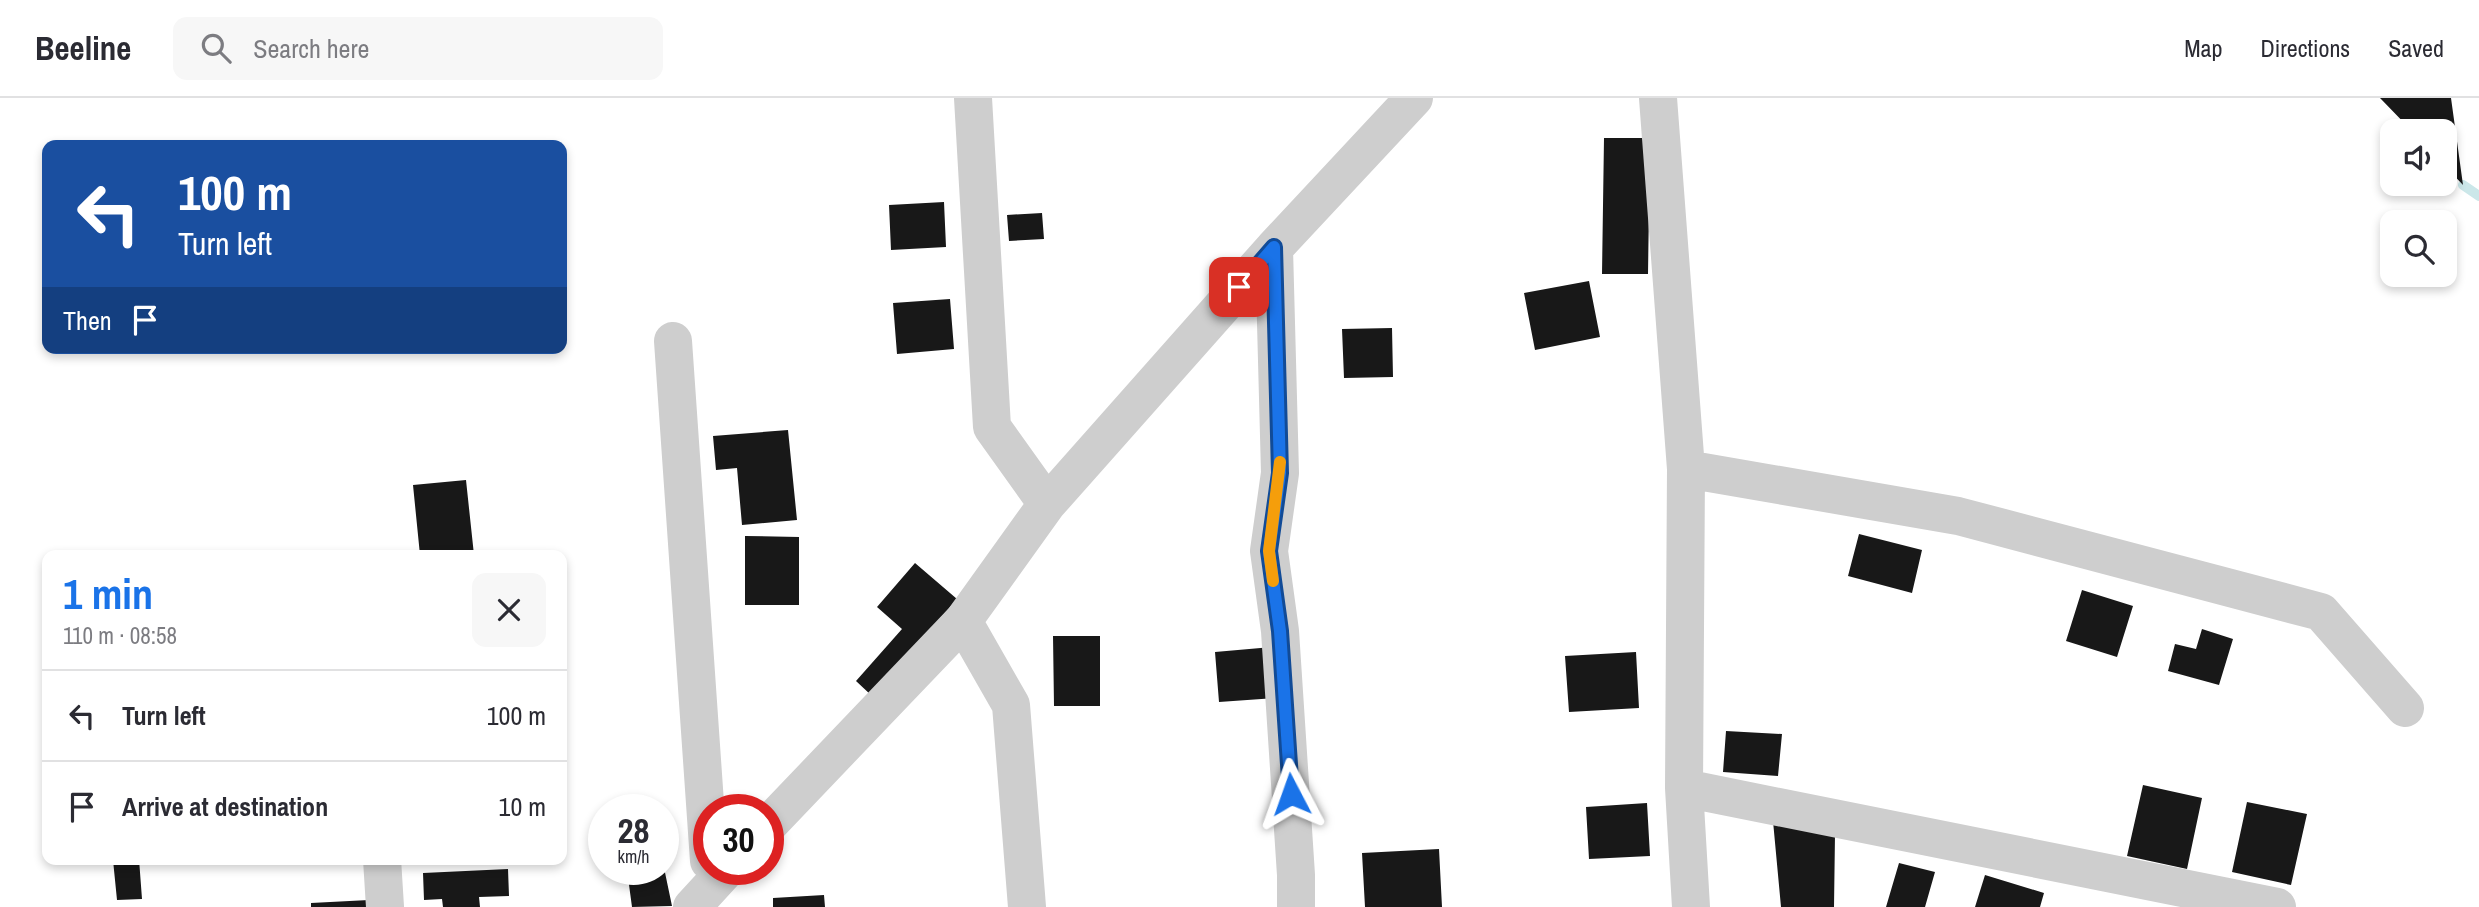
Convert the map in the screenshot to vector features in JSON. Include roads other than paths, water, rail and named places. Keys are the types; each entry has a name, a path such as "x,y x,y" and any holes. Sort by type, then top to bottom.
{"street":[{"path":"974,98 992,426 1047,503"},
{"path":"784,808 963,621 1047,503 1274,247 1414,98"},
{"path":"1658,98 1686,469 1684,788 1691,907"},
{"path":"1274,247 1280,473 1269,551 1280,631 1296,907"},
{"path":"673,341 704,794"},
{"path":"1686,469 1958,516 2321,612 2405,708"},
{"path":"963,621 1011,705 1027,907"},
{"path":"1684,788 2277,907"},
{"path":"382,865 384,907"}],"waterway":[{"path":"2463,185 2479,196"}]}
